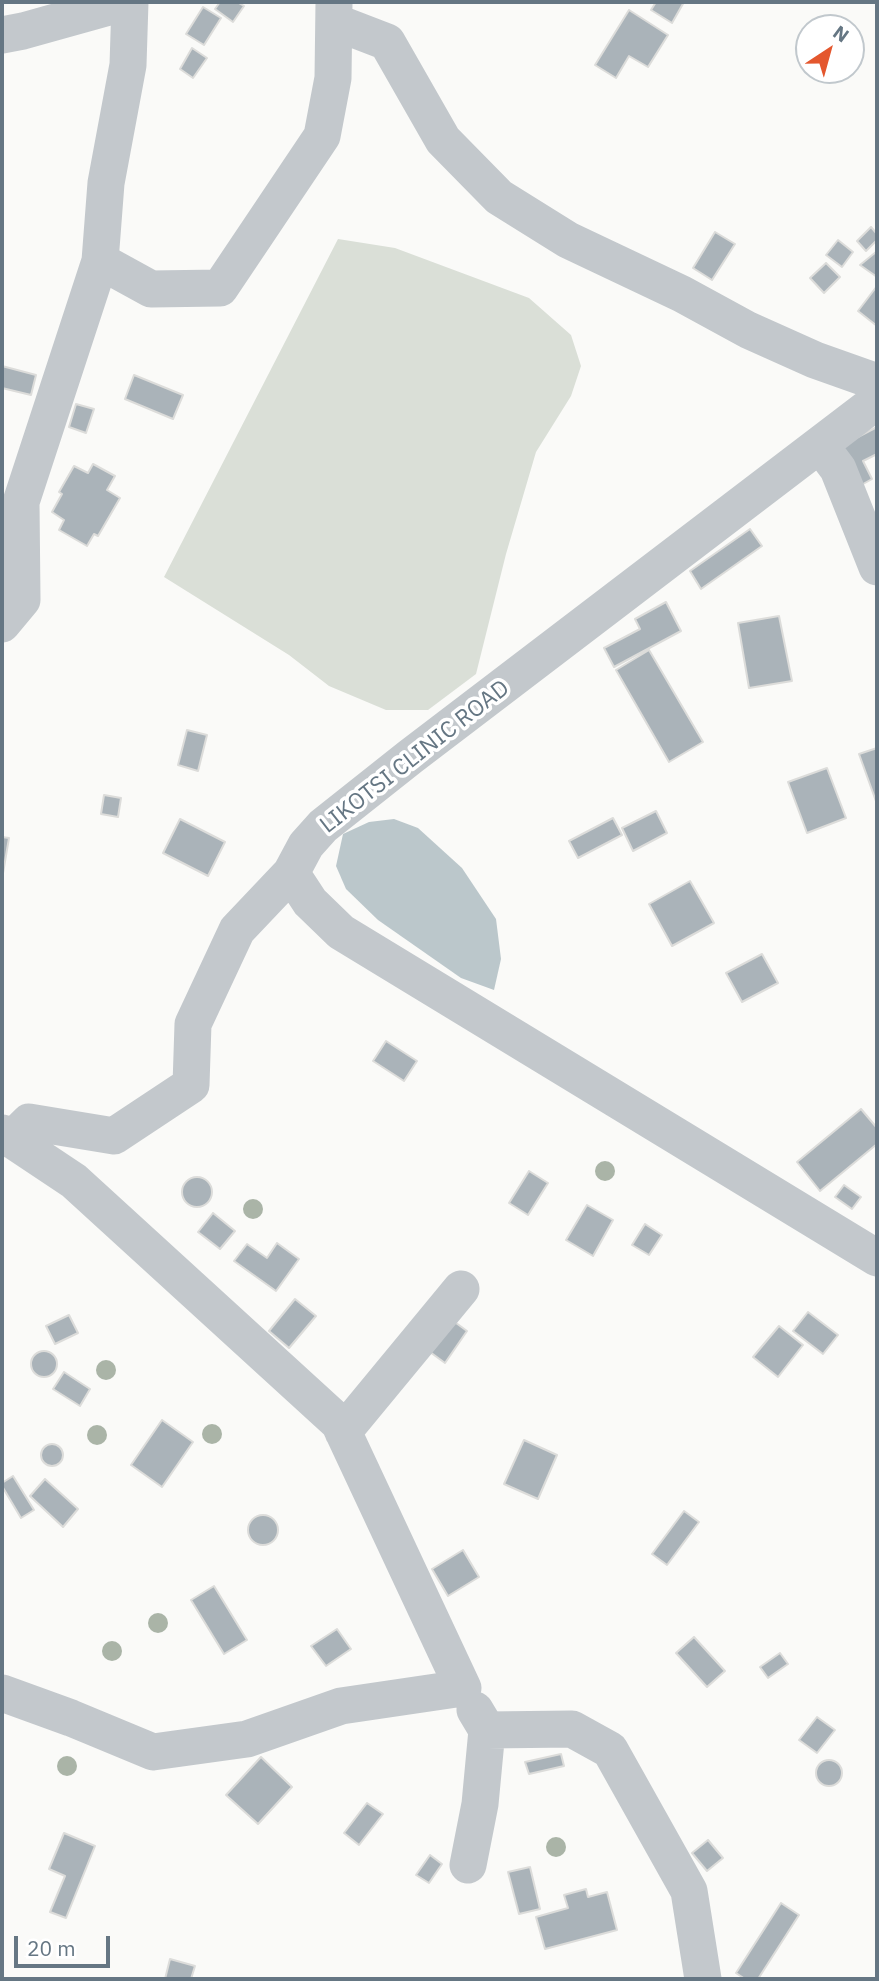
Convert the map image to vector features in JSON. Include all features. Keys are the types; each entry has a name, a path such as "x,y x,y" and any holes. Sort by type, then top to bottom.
{"street":[{"path":"2,624 22,600 21,502 100,261 106,183 128,65 128,2 19,23"},
{"path":"100,261 151,289 220,288 323,136 333,78 335,12 387,43 443,140 499,197 568,240 682,294 748,330 815,360 877,382"},
{"name":"LIKOTSI CLINIC ROAD","path":"6,1136 29,1122 114,1136 191,1085 193,1024 237,930 291,873 306,845 334,818 410,757 877,401"},
{"path":"820,445 838,469 877,567"},
{"path":"291,873 310,902 341,932 877,1258"},
{"path":"6,1136 74,1181 339,1423 463,1688 487,1730 480,1804 468,1865"},
{"path":"343,1432 461,1289"},
{"path":"2,1693 153,1752 247,1739 341,1706 463,1688"},
{"path":"487,1730 572,1729 610,1751 689,1891 703,1979"}],"shaded area":[{"path":"338,239 395,248 529,298 571,335 581,366 571,396 536,452 506,554 476,674 428,710 386,710 329,686 289,655 164,577"},
{"path":"394,819 418,828 462,868 496,919 501,959 494,990 461,978 378,920 346,889 336,866 343,834 369,822"}],"building":[{"path":"220,2 237,2 244,6 233,22 215,9"},
{"path":"656,2 684,2 672,23 651,10"},
{"path":"203,7 221,18 204,45 186,34"},
{"path":"629,10 668,35 648,67 629,56 616,78 595,65"},
{"path":"192,48 207,58 193,78 180,69"},
{"path":"871,227 877,234 877,240 866,251 857,241"},
{"path":"715,232 735,244 712,280 693,268"},
{"path":"838,240 853,252 842,267 826,255"},
{"path":"877,253 877,277 860,265"},
{"path":"826,263 840,277 824,293 810,278"},
{"path":"877,286 877,326 858,311"},
{"path":"2,366 36,375 31,395 2,388"},
{"path":"134,375 183,395 173,419 125,399"},
{"path":"76,404 94,409 86,433 69,427"},
{"path":"877,427 877,454 863,461 872,479 856,488 835,449"},
{"path":"93,464 115,476 107,490 120,498 98,536 94,534 87,546 59,530 64,520 52,512 62,494 59,492 74,466 88,473"},
{"path":"750,529 762,546 701,589 690,571"},
{"path":"666,602 681,631 614,667 604,648 640,629 635,619"},
{"path":"779,616 792,681 749,688 738,623"},
{"path":"649,650 703,742 669,762 616,670"},
{"path":"187,730 207,735 198,771 178,765"},
{"path":"877,748 877,804 859,754"},
{"path":"827,768 846,818 807,833 788,782"},
{"path":"104,795 121,798 118,817 101,814"},
{"path":"656,811 667,833 633,851 622,828"},
{"path":"613,818 622,835 578,858 569,841"},
{"path":"180,819 225,842 208,876 163,853"},
{"path":"2,837 9,838 2,879"},
{"path":"690,881 714,923 672,946 649,904"},
{"path":"762,954 778,983 742,1002 726,973"},
{"path":"386,1041 417,1061 404,1081 373,1061"},
{"path":"861,1109 877,1128 877,1144 820,1191 797,1162"},
{"path":"529,1171 548,1183 528,1215 509,1203"},
{"path":"197,1177 208,1181 212,1192 208,1203 197,1207 186,1203 182,1192 186,1181"},
{"path":"844,1185 861,1197 852,1209 835,1197"},
{"path":"587,1205 613,1220 593,1256 566,1240"},
{"path":"213,1213 235,1231 220,1249 198,1232"},
{"path":"645,1224 662,1235 649,1255 632,1245"},
{"path":"277,1243 299,1259 276,1291 234,1261 247,1244 267,1258"},
{"path":"295,1299 316,1316 289,1348 269,1331"},
{"path":"808,1312 838,1335 823,1354 793,1331"},
{"path":"69,1315 78,1333 55,1344 46,1326"},
{"path":"452,1320 467,1331 445,1363 430,1352"},
{"path":"779,1326 803,1345 778,1377 753,1357"},
{"path":"44,1351 53,1355 57,1364 53,1373 44,1377 35,1373 31,1364 35,1355"},
{"path":"64,1372 90,1389 80,1406 53,1389"},
{"path":"162,1420 193,1442 162,1487 131,1465"},
{"path":"524,1440 557,1455 538,1499 504,1484"},
{"path":"48,1444 56,1444 63,1451 63,1459 56,1466 48,1466 41,1459 41,1451"},
{"path":"13,1476 34,1510 21,1518 2,1486 2,1483"},
{"path":"45,1479 78,1509 63,1527 30,1496"},
{"path":"684,1511 699,1522 667,1565 652,1554"},
{"path":"263,1515 269,1516 277,1524 277,1536 269,1544 263,1545 257,1544 249,1536 248,1530 249,1524 257,1516"},
{"path":"463,1550 479,1577 448,1596 432,1569"},
{"path":"214,1586 247,1640 224,1654 191,1600"},
{"path":"337,1629 351,1649 326,1666 311,1646"},
{"path":"694,1637 725,1671 707,1687 676,1653"},
{"path":"780,1653 788,1664 768,1678 760,1667"},
{"path":"817,1717 835,1730 817,1753 799,1740"},
{"path":"561,1754 564,1766 529,1774 525,1762"},
{"path":"261,1757 292,1787 258,1824 226,1795"},
{"path":"829,1760 838,1764 842,1773 838,1782 829,1786 820,1782 816,1773 820,1764"},
{"path":"367,1803 383,1814 359,1845 344,1833"},
{"path":"64,1833 95,1846 66,1918 50,1912 65,1876 49,1869"},
{"path":"708,1840 723,1858 707,1871 692,1853"},
{"path":"430,1855 442,1864 429,1883 416,1875"},
{"path":"530,1867 540,1909 519,1914 508,1872"},
{"path":"586,1889 588,1897 607,1892 617,1930 545,1949 536,1917 568,1908 564,1895"},
{"path":"781,1903 799,1915 758,1979 745,1979 736,1973"},
{"path":"170,1959 195,1966 191,1979 165,1979"}]}
